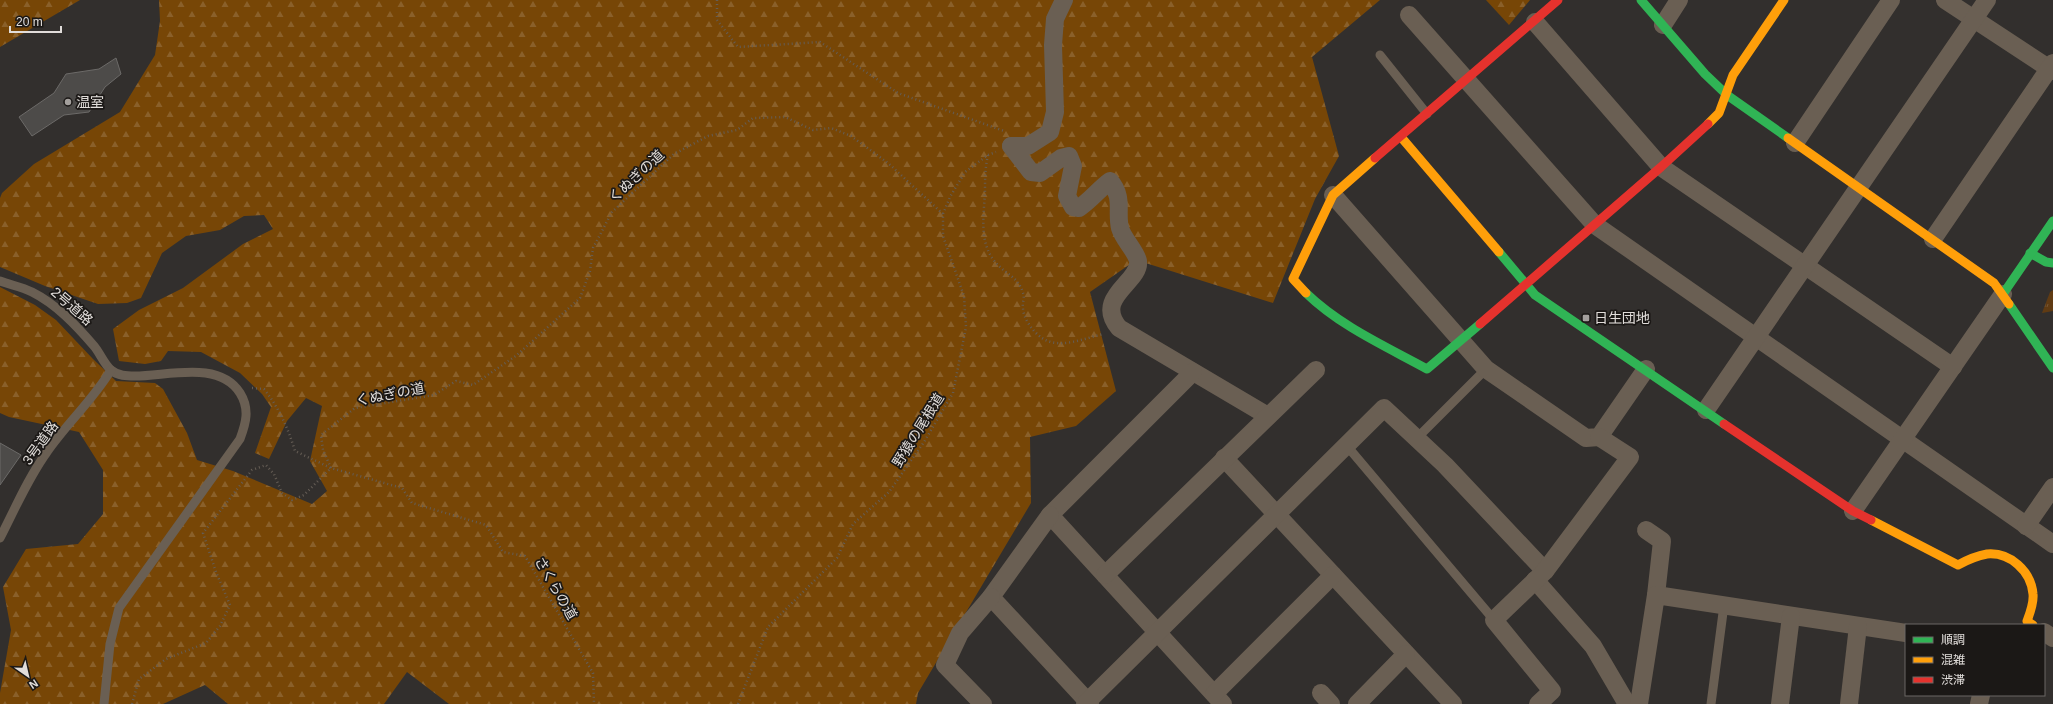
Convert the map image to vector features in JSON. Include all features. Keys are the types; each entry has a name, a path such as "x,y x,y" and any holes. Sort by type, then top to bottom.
{"street":[{"path":"1009,139 1028,146 1050,132 1055,112 1053,45 1055,19 1064,0"},
{"path":"1558,0 1535,22 1333,195 1292,279 1304,293 1348,327 1427,369 1595,225 1719,113 1727,95 1733,75 1784,0"},
{"path":"1641,0 1705,74 1727,95 1984,274 1994,283 2053,368"},
{"path":"1663,25 1679,0"},
{"path":"1795,143 1891,0"},
{"path":"1933,238 2052,67 1945,0"},
{"path":"1706,410 1987,0"},
{"path":"1409,15 1595,225 1754,338 1903,439 2053,544"},
{"path":"1535,22 1661,167 1953,367"},
{"path":"1401,137 1535,295 1853,511 1958,566 1978,556 1994,554 2009,557 2021,566 2030,580 2033,594 2032,607 2027,621 2032,624"},
{"path":"1009,139 1031,172 1040,173 1061,158 1069,156 1073,166 1067,196 1073,207 1080,208 1086,204 1110,181 1115,187 1120,210 1120,228 1138,261 1136,268 1114,299 1111,313 1112,320 1119,328 1268,416"},
{"path":"1333,195 1486,370 1586,438 1599,437 1630,457 1540,576 1494,620 1552,691 1538,704"},
{"path":"1853,511 2053,221"},
{"path":"2030,253 2046,262 2053,263"},
{"path":"1599,437 1646,369"},
{"path":"1105,574 1316,370"},
{"path":"983,704 946,665 960,634 991,597 1050,515 1193,372"},
{"path":"991,597 1088,703 1384,408 1417,438 1540,576 1593,646 1626,704"},
{"path":"1224,458 1453,704"},
{"path":"2026,526 2053,487"},
{"path":"1050,515 1218,699 1333,575"},
{"path":"1639,704 1656,595 1662,541 1646,530"},
{"path":"1656,595 1905,633"},
{"path":"1780,704 1791,616"},
{"path":"1849,704 1858,626"},
{"path":"1357,704 1406,654"}],"lane":[{"path":"1380,55 1428,114"},
{"name":"2号道路","path":"0,281 30,292 56,309 95,347 111,370"},
{"path":"104,704 110,644 119,608 240,439 247,421 245,401 237,388 224,378 208,373 131,376 120,375 111,370"},
{"name":"3号道路","path":"0,538 18,502 47,452 98,392 111,370"},
{"path":"1417,438 1486,370"},
{"path":"1347,446 1494,620"},
{"path":"1711,704 1724,605"}],"path":[{"path":"717,0 717,20 738,47 820,42 898,93 1009,139"},
{"name":"くぬぎの道","path":"331,468 323,450 321,435 355,408 434,395 456,381 474,385 517,355 549,327 580,298 590,271 593,248 612,212 674,154 708,136 737,130 753,118 785,117 813,130 831,128 851,136 875,152 943,214"},
{"name":"野猿の尾根道","path":"738,704 768,627 838,558 852,524 889,492 924,442 953,393 966,327 964,296 943,236 943,214 950,197 965,172 1009,139"},
{"path":"988,155 984,178 985,190 982,225 986,244 989,253 997,265 1016,279 1024,293 1023,309 1030,326 1042,338 1066,344 1084,338 1108,334 1119,328"},
{"name":"さくらの道","path":"237,388 264,389 278,407 290,432 296,451 331,468 402,488 412,503 486,525 502,552 525,556 594,673 594,704"},
{"path":"132,704 139,679 166,659 206,643 220,626 230,605 216,572 203,533 252,470 266,465 274,474 282,493 292,500 304,495 331,468"}],"green space":[{"path":"0,0 80,0 0,47"},
{"path":"159,0 1380,0 1312,57 1339,156 1315,199 1273,303 1136,260 1090,292 1116,391 1076,426 1030,437 1031,503 918,693 916,704 449,704 407,672 384,704 228,704 205,685 163,704 0,704 0,693 11,630 3,587 26,549 78,544 103,514 103,470 79,432 9,417 0,413 0,287 35,305 56,320 116,381 155,383 163,389 187,433 197,460 233,471 312,504 327,491 310,461 322,406 306,398 287,421 269,459 255,453 271,407 262,394 240,373 201,352 168,351 161,361 145,364 119,361 113,329 139,310 183,288 243,244 273,229 264,215 244,216 220,230 186,236 162,253 141,298 127,303 98,304 45,286 0,267 0,198 2,193 34,164 120,112 155,55 160,21"},
{"path":"1486,0 1530,0 1509,25"},
{"path":"2053,290 2053,311 2042,313 2050,292"}],"building":[{"name":"温室","path":"116,58 121,74 105,87 89,112 64,115 32,136 19,117 54,93 66,74 99,69"},
{"path":"0,443 21,455 0,485"}],"traffic: fast":[{"path":"1641,0 1705,74 1727,95 1788,138"},
{"path":"2003,294 2053,221"},
{"path":"1499,252 1535,295 1724,424"},
{"path":"2030,253 2046,262 2053,263"},
{"path":"1306,293 1333,316 1379,344 1427,369 1480,324"},
{"path":"2009,304 2053,368"}],"traffic: slow":[{"path":"1708,124 1719,113 1733,75 1784,0"},
{"path":"1401,137 1499,252"},
{"path":"1788,138 1994,283 2009,304"},
{"path":"1306,293 1293,279 1333,195 1375,158"},
{"path":"1871,520 1958,565 1972,558 1987,554 2004,556 2011,560 2024,571 2031,586 2033,601 2027,621 2032,624"}],"traffic: jam":[{"path":"1375,158 1558,0"},
{"path":"1480,324 1661,167 1708,124"},
{"path":"1724,424 1853,511 1871,520"}],"place":[{"name":"温室","path":"68,102"},
{"name":"日生団地","path":"1586,318"}]}
